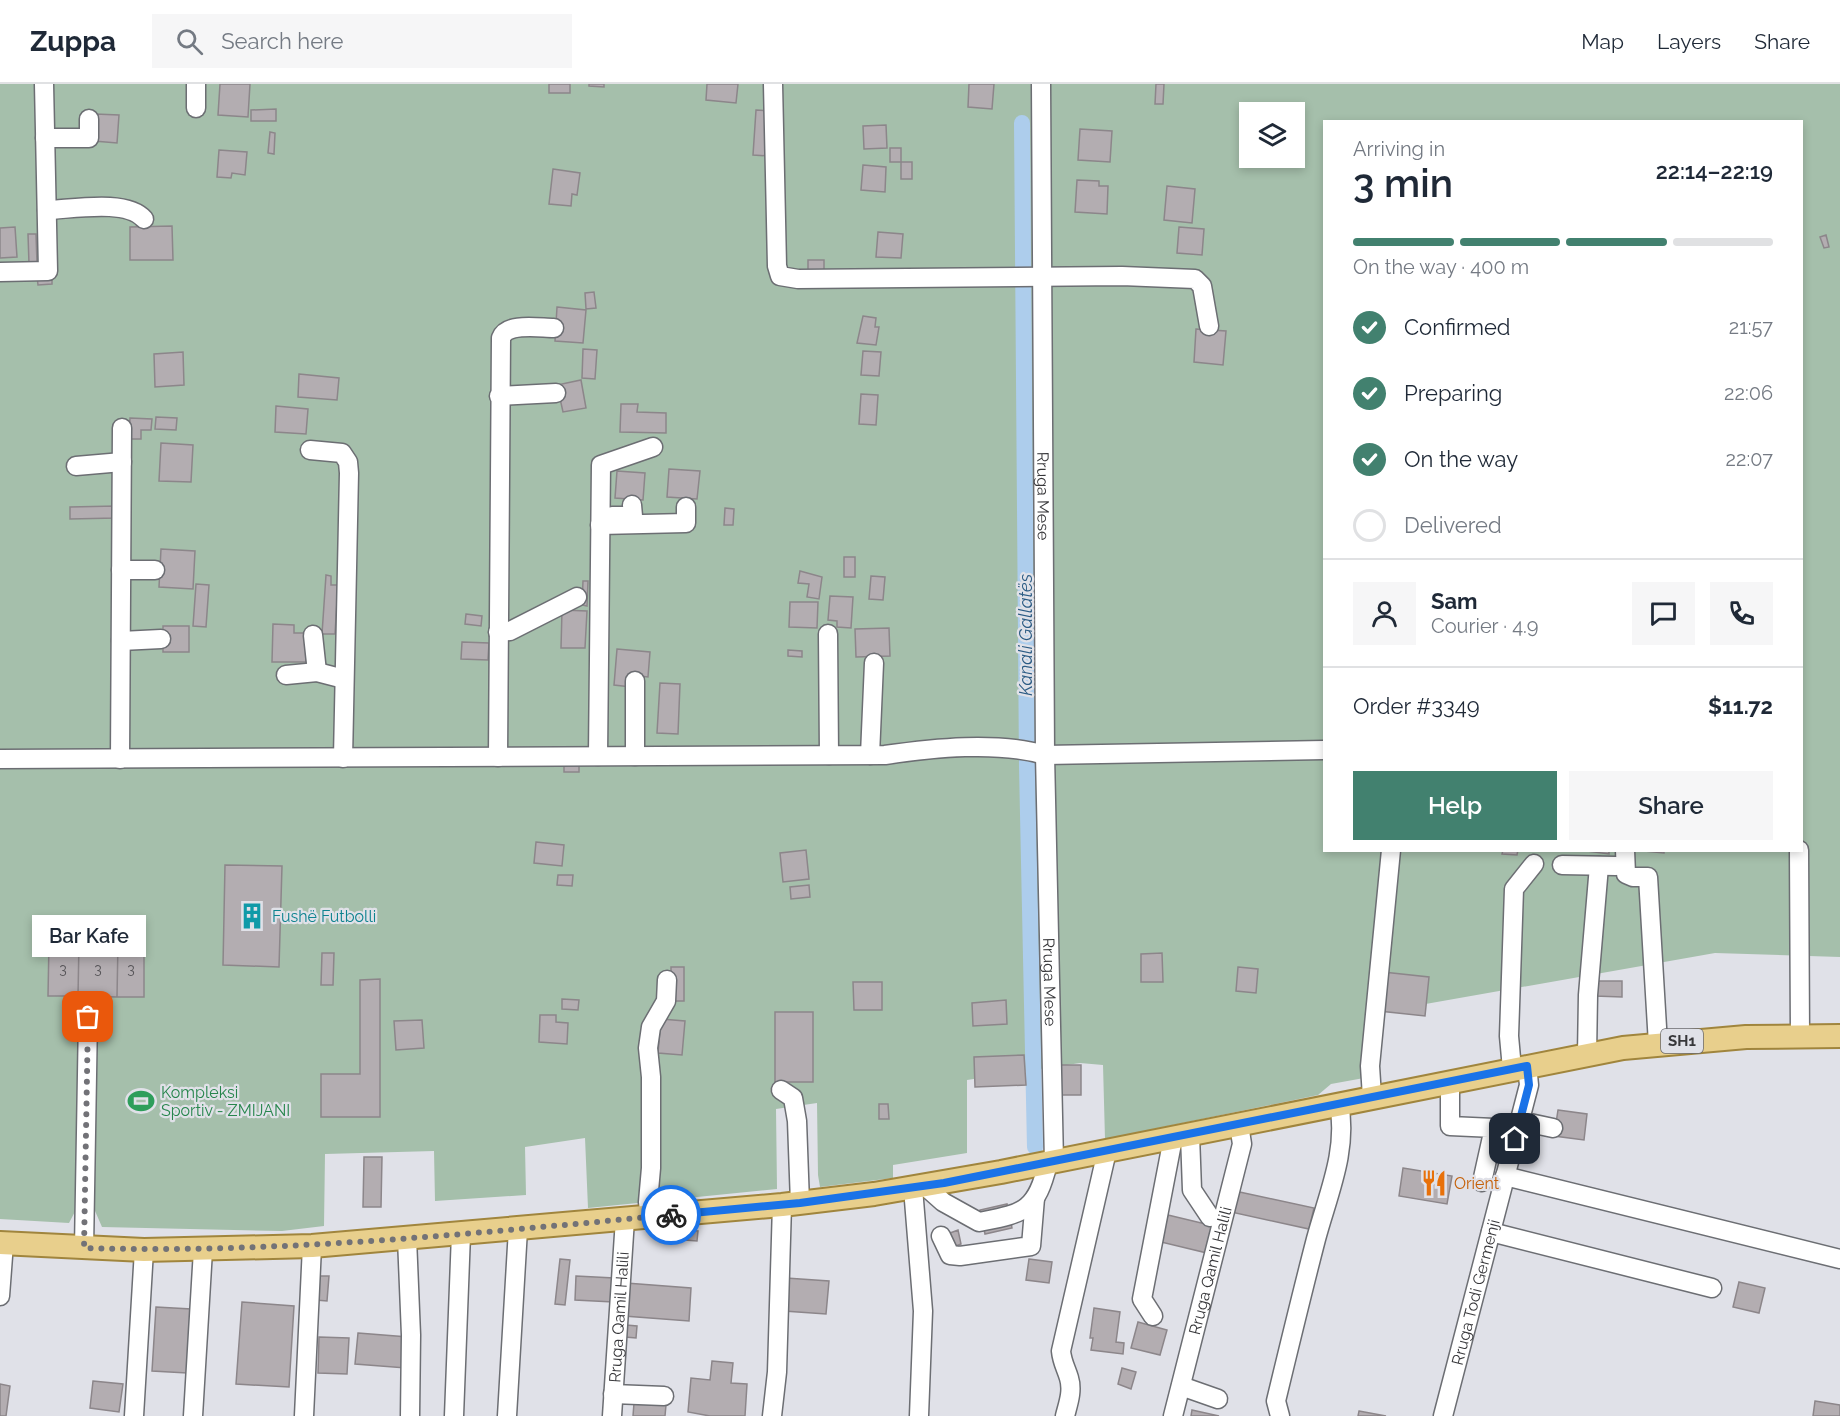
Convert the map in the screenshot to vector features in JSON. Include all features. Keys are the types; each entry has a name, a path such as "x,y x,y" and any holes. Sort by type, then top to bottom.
{"main road":[{"name":"SH1","path":"2,1243 144,1250 312,1246 791,1204 919,1187 1051,1163 1587,1054 1658,1044 1840,1036"}],"street":[{"path":"0,272 48,271 44,84"},
{"path":"196,84 196,108"},
{"path":"773,84 777,266 780,276 798,279 1012,276 1122,276 1195,279 1202,286 1209,326"},
{"name":"Rruga Mese","path":"1035,1198 1051,1163 1040,753 1038,277 1041,84"},
{"path":"45,138 89,138 89,119"},
{"path":"47,210 118,207 138,212 144,219"},
{"path":"498,757 499,354 503,332 510,328 554,328"},
{"path":"499,396 555,393"},
{"path":"120,759 122,428"},
{"path":"598,756 601,465 653,447"},
{"path":"310,450 342,453 348,462 343,758"},
{"path":"76,466 122,462"},
{"path":"600,520 633,516 632,506"},
{"path":"600,520 686,523 686,507"},
{"path":"121,570 155,570"},
{"path":"498,632 510,632 577,597"},
{"path":"828,634 829,755"},
{"path":"313,635 317,672"},
{"path":"121,641 160,639"},
{"path":"870,755 874,663"},
{"path":"286,675 317,672 345,679"},
{"path":"635,681 635,756"},
{"path":"0,759 870,755 927,749 1007,749 1040,753 1323,750"},
{"path":"1372,1097 1370,1066 1391,852"},
{"path":"1798,852 1800,1036"},
{"path":"1587,1054 1588,995 1613,861"},
{"path":"1562,865 1613,861 1626,874 1633,877 1648,877 1658,1044"},
{"name":"Rruga Todi Germenji","path":"1443,1416 1529,1085 1519,1067 1509,1036 1515,889 1534,864"},
{"path":"650,1217 648,1202 651,1168 651,1077 648,1048 651,1027 666,1001 667,980"},
{"path":"84,1248 88,1017"},
{"path":"1450,1082 1450,1126 1494,1128 1482,1182"},
{"path":"772,1416 797,1121 793,1098 781,1090"},
{"path":"1280,1416 1276,1401 1322,1215 1335,1177 1343,1125 1339,1104"},
{"path":"1520,1121 1552,1128"},
{"name":"Rruga Qamil Halili","path":"1173,1416 1242,1144 1239,1125"},
{"path":"1181,1136 1192,1190 1210,1217"},
{"path":"1153,1316 1142,1299 1181,1136"},
{"path":"1065,1416 1071,1394 1069,1379 1062,1363 1062,1351 1107,1151"},
{"path":"1505,1176 1840,1259"},
{"path":"919,1187 979,1222 1017,1214 1026,1209 1035,1198"},
{"path":"919,1187 923,1311 919,1416"},
{"path":"941,1236 950,1255 960,1256 1031,1246 1035,1198"},
{"name":"Rruga Qamil Halili","path":"612,1416 625,1219"},
{"path":"507,1416 518,1229"},
{"path":"1491,1232 1712,1288"},
{"path":"454,1416 460,1234"},
{"path":"407,1238 411,1335 410,1416"},
{"path":"0,1296 2,1243"},
{"path":"304,1416 312,1246"},
{"path":"134,1416 144,1250"},
{"path":"193,1416 203,1250"},
{"path":"1180,1386 1218,1399"},
{"path":"613,1394 664,1396"}],"green space":[{"path":"0,84 1840,84 1840,957 1715,953 1369,1014 1364,1078 1331,1084 1318,1095 1105,1139 1103,1065 1080,1063 967,1080 967,1153 893,1165 893,1178 820,1187 817,1103 776,1109 777,1189 588,1208 585,1138 525,1147 526,1195 435,1201 434,1151 325,1154 324,1226 282,1231 102,1227 92,1204 79,1204 69,1223 0,1219"}],"building":[{"path":"220,84 250,84 248,117 218,115"},
{"path":"549,84 570,84 570,93 549,93"},
{"path":"589,84 604,84 604,87 589,86"},
{"path":"707,84 738,84 736,103 706,100"},
{"path":"969,84 994,84 992,109 968,107"},
{"path":"1156,84 1164,84 1163,104 1155,104"},
{"path":"276,109 276,121 251,121 251,110"},
{"path":"756,110 771,111 769,156 753,155"},
{"path":"95,114 119,115 117,143 94,141"},
{"path":"886,125 887,148 864,149 863,126"},
{"path":"1080,129 1112,131 1110,162 1078,160"},
{"path":"270,132 275,133 274,154 268,153"},
{"path":"890,148 901,148 901,162 890,162"},
{"path":"219,150 247,152 245,175 232,173 231,178 217,177"},
{"path":"901,162 912,162 912,179 901,179"},
{"path":"863,165 886,167 885,192 861,190"},
{"path":"553,169 580,173 577,195 572,194 571,206 549,204"},
{"path":"1077,180 1099,181 1099,186 1108,186 1107,214 1075,212"},
{"path":"1167,186 1195,189 1192,223 1164,220"},
{"path":"172,226 173,260 130,260 130,227"},
{"path":"15,227 17,257 0,258 0,228"},
{"path":"1179,227 1204,229 1202,255 1177,253"},
{"path":"878,232 903,234 901,258 876,257"},
{"path":"28,234 36,234 37,263 29,264"},
{"path":"1826,235 1829,247 1824,248 1820,237"},
{"path":"808,260 824,260 824,272 808,272"},
{"path":"52,275 52,284 38,285 37,276"},
{"path":"594,292 596,308 586,309 585,293"},
{"path":"557,307 586,310 583,343 555,341"},
{"path":"863,316 876,318 875,327 879,327 876,345 857,343"},
{"path":"1196,329 1226,331 1223,365 1194,362"},
{"path":"583,349 597,350 595,379 582,378"},
{"path":"863,351 881,352 879,376 861,375"},
{"path":"183,352 184,385 155,387 154,354"},
{"path":"299,374 339,378 337,400 298,397"},
{"path":"581,380 586,408 563,412 557,385"},
{"path":"861,394 878,395 876,425 859,424"},
{"path":"621,404 638,404 637,412 666,413 666,433 620,432"},
{"path":"276,406 308,409 306,434 275,432"},
{"path":"156,417 177,418 176,430 155,429"},
{"path":"130,418 152,419 151,430 141,430 141,439 129,439"},
{"path":"161,443 193,445 191,482 159,481"},
{"path":"669,469 700,471 697,499 667,497"},
{"path":"617,471 645,473 643,500 615,498"},
{"path":"116,506 116,518 70,519 70,507"},
{"path":"725,508 734,509 733,525 724,525"},
{"path":"161,549 195,551 193,589 159,587"},
{"path":"844,557 855,557 855,577 844,577"},
{"path":"800,571 822,577 819,599 807,597 809,584 798,583"},
{"path":"326,575 331,576 331,585 338,585 335,634 322,634"},
{"path":"871,576 885,577 883,600 869,599"},
{"path":"583,581 588,581 587,606 582,605"},
{"path":"196,584 209,585 206,627 193,626"},
{"path":"830,596 853,597 851,628 837,627 837,621 828,620"},
{"path":"790,602 818,602 817,628 789,627"},
{"path":"562,610 587,611 585,648 561,648"},
{"path":"466,614 482,616 481,626 465,624"},
{"path":"273,624 294,625 294,633 306,633 306,662 272,662"},
{"path":"163,626 189,626 189,652 163,652"},
{"path":"889,628 890,656 856,657 855,629"},
{"path":"462,642 489,643 488,660 461,659"},
{"path":"617,649 650,652 648,677 632,675 631,687 614,685"},
{"path":"788,650 802,651 802,657 788,656"},
{"path":"660,683 680,684 678,734 657,733"},
{"path":"564,762 579,762 579,772 564,772"},
{"path":"536,842 564,845 562,866 534,863"},
{"path":"806,850 809,879 783,882 780,853"},
{"path":"1502,852 1518,852 1517,855 1502,854"},
{"name":"Fushë Futbolli","path":"225,865 282,866 279,967 223,965"},
{"path":"558,875 573,875 572,886 557,885"},
{"path":"809,885 810,897 791,899 790,887"},
{"path":"49,942 79,942 78,996 48,996"},
{"path":"79,942 118,942 117,997 78,996"},
{"path":"118,942 144,942 144,997 117,997"},
{"path":"322,953 334,953 333,985 321,985"},
{"path":"1162,953 1163,982 1141,982 1141,954"},
{"path":"671,967 684,967 684,1001 671,1001"},
{"path":"1238,967 1258,969 1256,993 1236,991"},
{"path":"1383,972 1429,977 1425,1016 1379,1011"},
{"path":"380,979 380,1117 321,1117 321,1074 360,1074 360,980"},
{"path":"1595,981 1622,981 1622,997 1595,996"},
{"path":"853,982 882,982 882,1010 854,1010"},
{"path":"562,999 579,1000 578,1010 562,1009"},
{"path":"1006,1000 1007,1024 973,1026 972,1003"},
{"path":"775,1012 813,1012 813,1082 775,1082"},
{"path":"540,1015 556,1015 556,1022 568,1023 567,1044 539,1042"},
{"path":"661,1019 685,1021 682,1055 658,1053"},
{"path":"422,1020 424,1048 396,1050 394,1021"},
{"path":"1024,1055 1026,1085 975,1087 974,1057"},
{"path":"1059,1065 1081,1065 1081,1095 1059,1095"},
{"path":"879,1104 888,1104 889,1119 879,1119"},
{"path":"1558,1110 1587,1114 1584,1140 1554,1136"},
{"path":"364,1157 382,1157 381,1207 363,1207"},
{"path":"1403,1168 1452,1176 1447,1204 1399,1196"},
{"path":"1235,1191 1314,1208 1309,1229 1231,1212"},
{"path":"1007,1204 1012,1228 985,1234 980,1210"},
{"path":"1168,1215 1214,1226 1207,1253 1161,1242"},
{"path":"686,1230 698,1231 697,1241 685,1240"},
{"path":"958,1230 961,1244 953,1247 950,1233"},
{"path":"560,1259 570,1260 565,1305 555,1304"},
{"path":"1029,1259 1052,1262 1049,1283 1026,1280"},
{"path":"318,1276 329,1276 327,1301 316,1300"},
{"path":"576,1276 614,1278 613,1302 575,1300"},
{"path":"786,1278 829,1281 826,1314 784,1311"},
{"path":"1739,1282 1765,1288 1759,1313 1733,1307"},
{"path":"626,1283 691,1288 689,1321 624,1316"},
{"path":"242,1302 294,1306 289,1387 236,1384"},
{"path":"156,1307 191,1309 187,1373 152,1371"},
{"path":"1094,1308 1120,1312 1116,1342 1124,1343 1123,1354 1091,1350 1093,1338 1090,1338"},
{"path":"1138,1322 1167,1330 1160,1355 1131,1348"},
{"path":"626,1325 637,1326 636,1338 625,1337"},
{"path":"358,1333 408,1337 406,1368 355,1364"},
{"path":"319,1337 349,1338 347,1374 318,1373"},
{"path":"712,1361 733,1363 731,1383 747,1384 745,1416 710,1416 688,1412 691,1378 710,1380"},
{"path":"1122,1368 1136,1372 1131,1389 1118,1384"},
{"path":"93,1381 123,1384 119,1412 90,1408"},
{"path":"0,1384 10,1386 6,1416 0,1416"},
{"path":"1815,1401 1840,1405 1840,1416 1813,1416"},
{"path":"634,1403 666,1405 665,1416 633,1416"},
{"path":"1192,1410 1219,1416 1191,1416"},
{"path":"1359,1411 1386,1416 1358,1416"}],"waterway":[{"name":"Kanali Gallatës","path":"1022,123 1027,767 1035,1147"}],"way so far":[{"path":"88,1017 84,1248 203,1250 312,1246 671,1215"}],"place":[{"name":"Fushë Futbolli","path":"252,916"},
{"name":"Bar Kafe","path":"88,1017"},
{"name":"Kompleksi Sportiv - ZMIJANI","path":"141,1101"},
{"name":"Orient","path":"1434,1183"}],"route":[{"path":"671,1215 800,1203 944,1183 1527,1066 1529,1085 1515,1139"}]}
